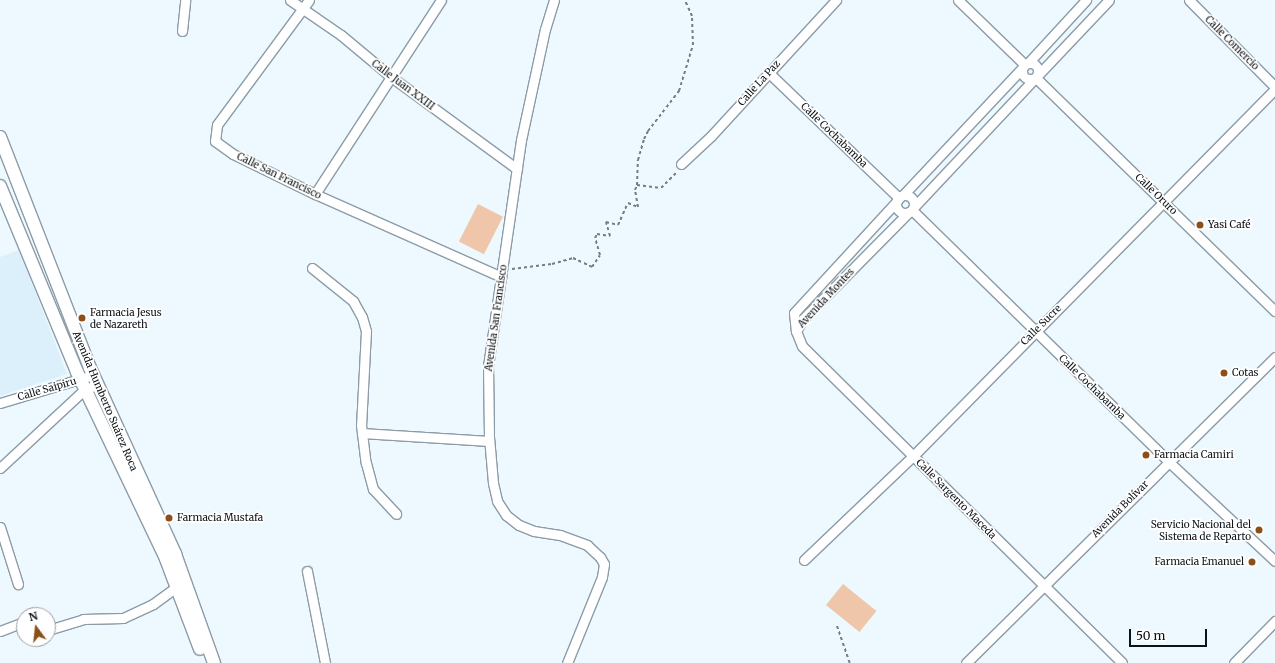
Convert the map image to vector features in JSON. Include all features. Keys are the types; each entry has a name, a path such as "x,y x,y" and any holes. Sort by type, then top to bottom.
{"main road":[{"name":"Avenida Humberto Suárez Roca","path":"0,137 95,380 175,554 214,663"},
{"name":"Avenida Humberto Suárez Roca","path":"0,186 83,384 176,587 205,663"}],"street":[{"path":"182,31 185,0"},
{"name":"Calle Juan XXIII","path":"290,0 340,35 390,76 517,169"},
{"name":"Calle San Francisco","path":"309,0 218,125 215,141 233,154 267,168 315,194 502,273"},
{"path":"315,194 390,76 441,0"},
{"name":"Avenida San Francisco","path":"554,0 545,29 517,169 488,365 489,441 497,502 506,515 519,526 534,531 560,535 587,545 600,557 604,564 602,577 567,663"},
{"name":"Calle La Paz","path":"681,164 711,136 768,72 836,0"},
{"path":"958,0 1025,65 1038,67 1036,77 1024,77 1025,65"},
{"name":"Avenida Montes","path":"796,331 794,313 1086,0"},
{"name":"Avenida Montes","path":"796,331 803,320 911,210 1109,0"},
{"name":"Calle Comercio","path":"1188,0 1275,88"},
{"name":"Calle Cochabamba","path":"768,72 900,198"},
{"name":"Calle Oruro","path":"1036,77 1275,311"},
{"name":"Calle Sucre","path":"804,560 913,456 1275,88"},
{"path":"911,197 911,210 901,211 900,198 911,197"},
{"name":"Calle Cochabamba","path":"911,210 1168,461 1275,561"},
{"path":"312,268 353,301 362,317 366,331 362,433 366,463 374,489 396,514"},
{"name":"Calle Sargento Maceda","path":"796,331 808,353 1042,586 1122,663"},
{"name":"Avenida Bolívar","path":"966,663 1168,461 1275,357"},
{"path":"0,468 83,384 95,380"},
{"name":"Calle Saipiru","path":"0,403 83,384"},
{"path":"362,433 489,441"},
{"path":"0,528 18,584"},
{"path":"307,571 325,663"},
{"path":"56,627 83,619 122,618 153,604 176,587"},
{"path":"1234,663 1275,621"},
{"path":"0,631 16,625"}],"path":[{"path":"502,273 552,264 574,258 592,267 600,255 595,238 597,234 610,236 606,222 618,225 628,203 638,207 635,190 637,185 638,160 648,131 679,91 692,45 692,16 686,0"},
{"path":"637,185 661,188 673,178 681,164"},
{"path":"837,626 850,663"}],"shaded area":[{"path":"478,204 503,217 484,254 459,241"},
{"path":"19,250 67,374 0,396 0,257"},
{"path":"843,584 876,611 859,632 826,605"}],"place":[{"name":"Yasi Café","path":"1200,225"},
{"name":"Farmacia Jesus de Nazareth","path":"82,318"},
{"name":"Cotas","path":"1224,373"},
{"name":"Farmacia Camiri","path":"1146,455"},
{"name":"Farmacia Mustafa","path":"169,518"},
{"name":"Servicio Nacional del Sistema de Reparto","path":"1259,530"},
{"name":"Farmacia Emanuel","path":"1252,562"}]}
